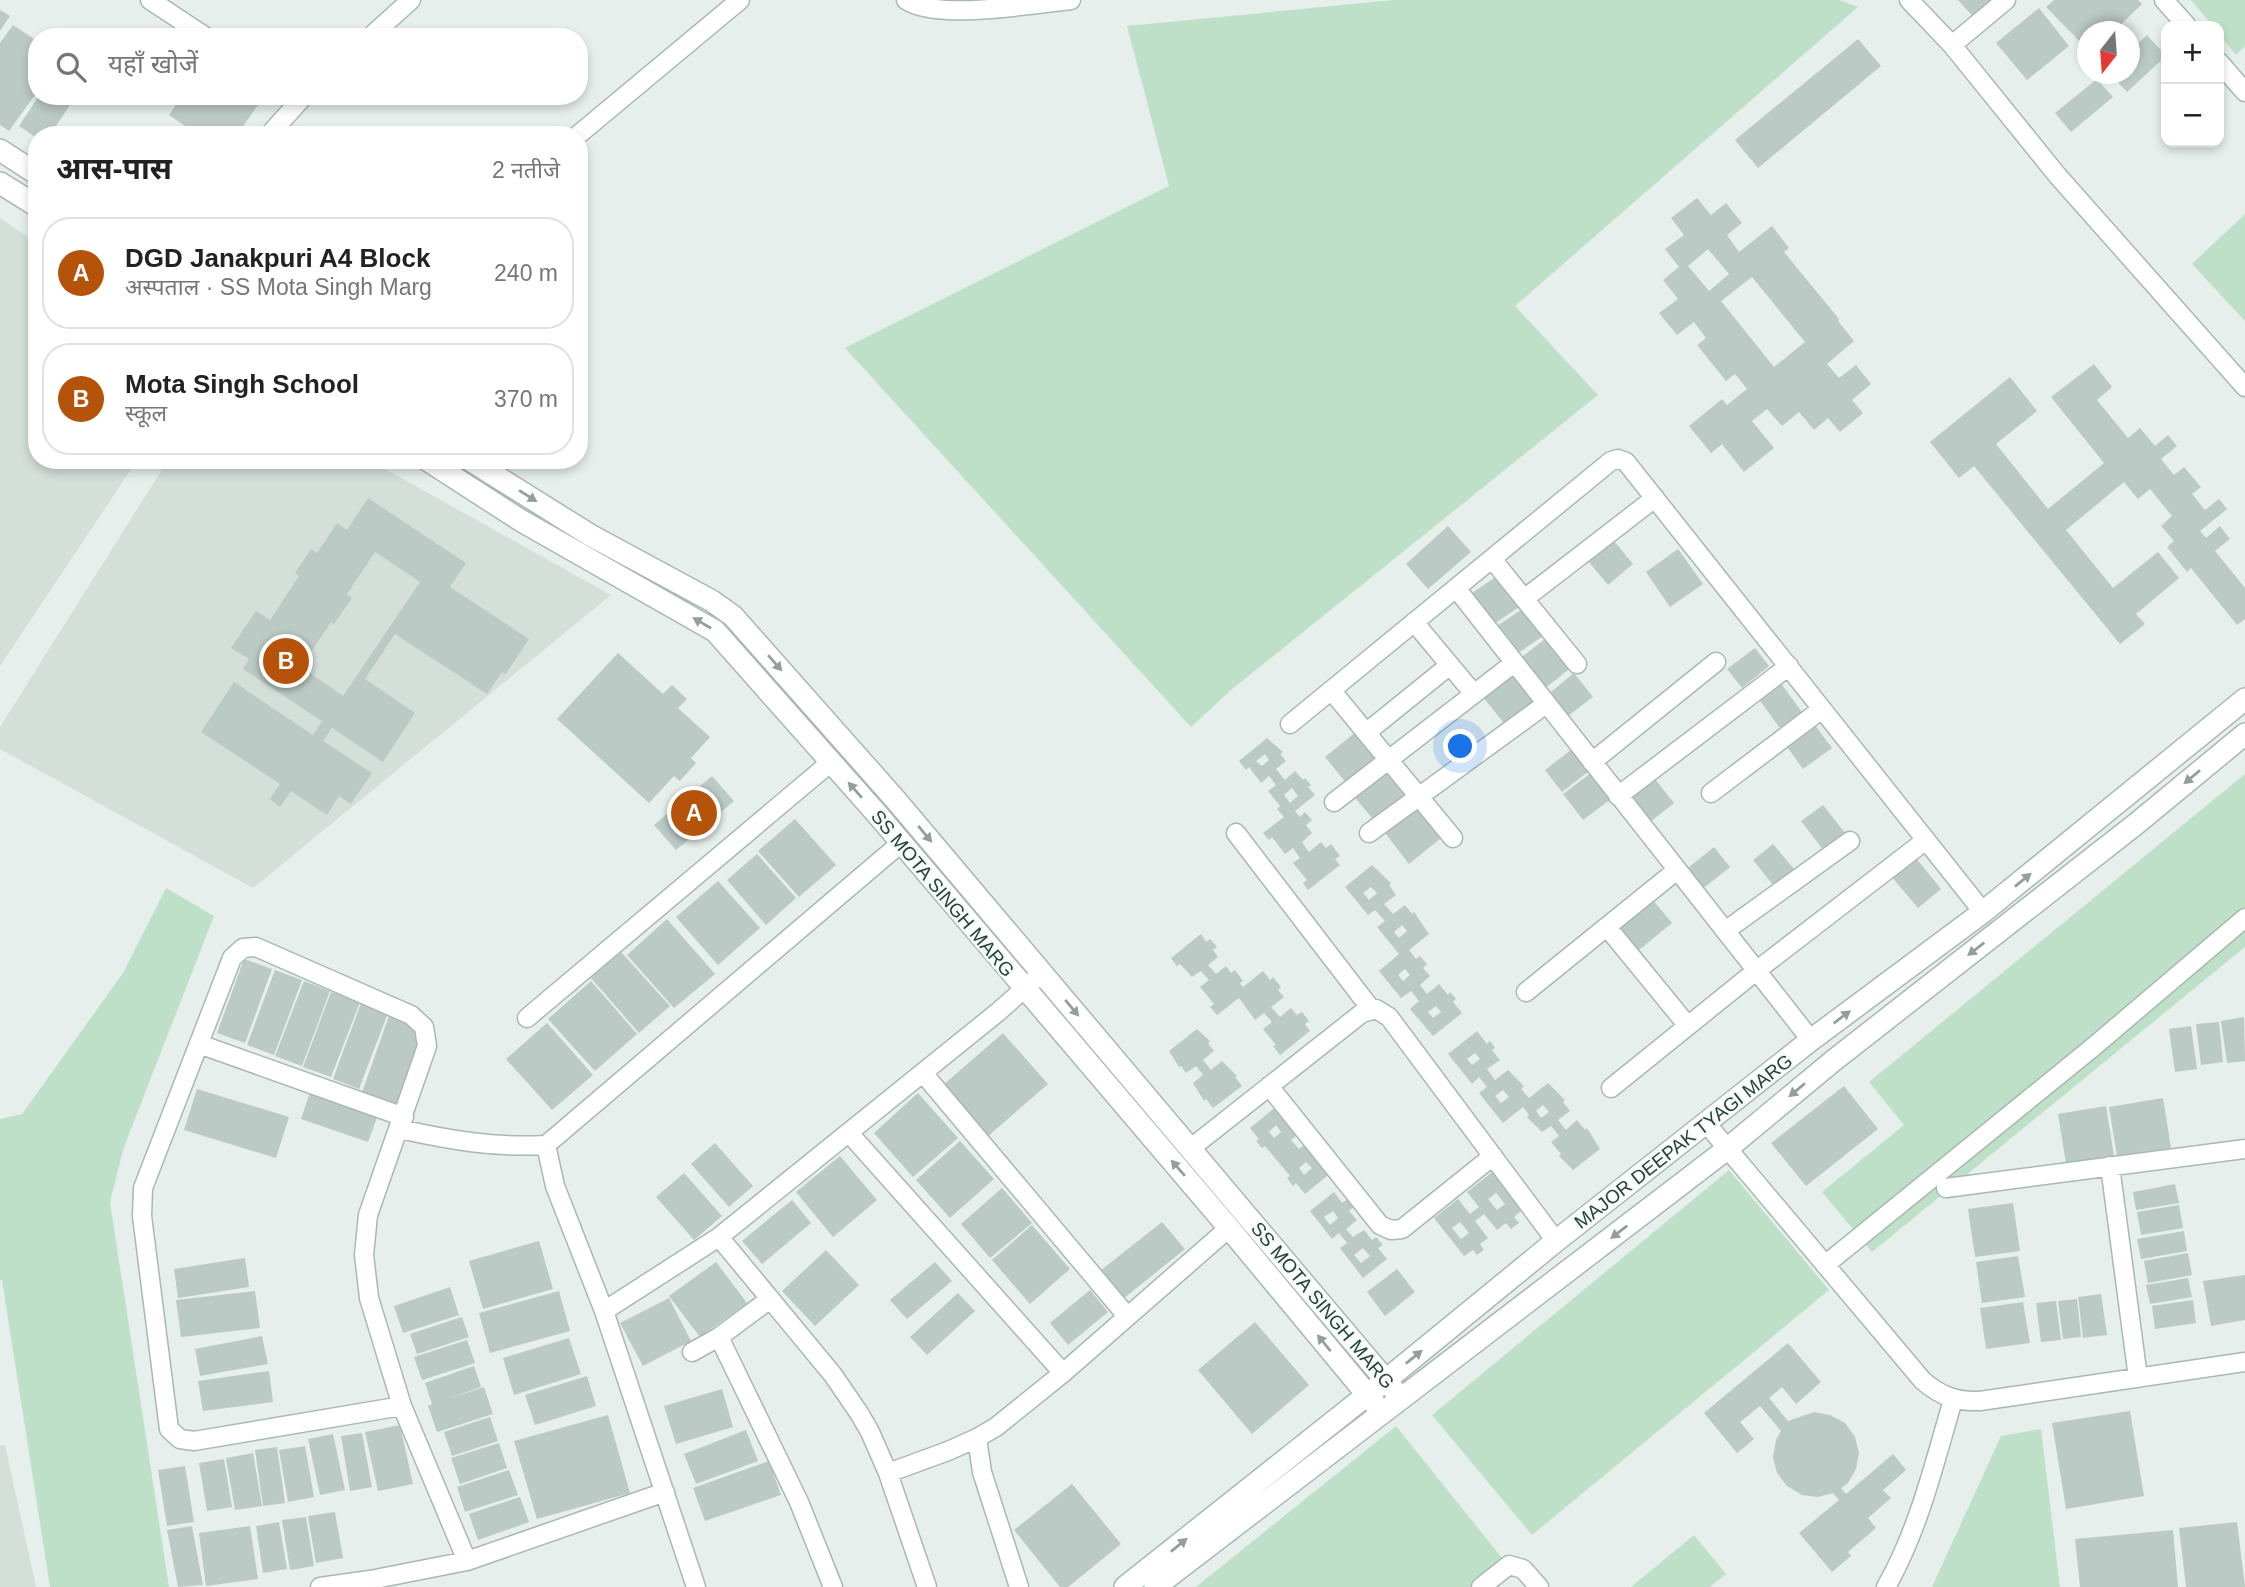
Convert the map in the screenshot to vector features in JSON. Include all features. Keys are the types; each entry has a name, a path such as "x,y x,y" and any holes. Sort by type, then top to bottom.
{"street":[{"path":"150,0 192,28"},
{"path":"380,28 411,0"},
{"path":"588,127 740,0"},
{"path":"906,0 917,7 948,12 1072,0"},
{"path":"1909,0 1952,45 2057,175 2245,387"},
{"path":"1952,45 2006,0"},
{"path":"2164,0 2183,21"},
{"path":"2224,67 2243,84"},
{"path":"277,126 294,105"},
{"path":"0,150 28,168"},
{"path":"0,183 28,200"},
{"path":"1290,724 1611,461 1618,459 1626,462 1983,912"},
{"name":"SS MOTA SINGH MARG","path":"441,469 520,520 715,631 831,762 1229,1228 1383,1414"},
{"name":"SS MOTA SINGH MARG","path":"484,469 590,535 712,601 733,616 895,799 1401,1399"},
{"path":"1524,599 1655,498"},
{"path":"1492,559 1577,664"},
{"path":"1456,588 1811,1040"},
{"path":"1414,622 1474,694"},
{"path":"1592,762 1716,662"},
{"path":"1334,802 1514,663"},
{"path":"1367,732 1450,665"},
{"path":"1618,796 1789,666"},
{"path":"1331,690 1453,838"},
{"name":"MAJOR DEEPAK TYAGI MARG","path":"1158,1581 1367,1395 1556,1241 1811,1040 1983,912 2245,699"},
{"path":"1369,833 1546,704"},
{"path":"1711,793 1822,709"},
{"name":"MAJOR DEEPAK TYAGI MARG","path":"1125,1587 1158,1581 1383,1414 1727,1149 1832,1061 2104,850 2245,734"},
{"path":"527,1018 831,762"},
{"path":"1236,833 1371,1009"},
{"path":"1611,1088 1756,971 1926,840"},
{"path":"1725,931 1850,841"},
{"path":"199,1044 402,1123 476,1144 523,1147 546,1145 901,844"},
{"path":"1526,992 1677,870"},
{"path":"1825,1265 2092,1048 2245,918"},
{"path":"1607,927 1688,1026"},
{"path":"402,1406 194,1441 180,1439 169,1429 142,1216 143,1188 232,958 243,948 256,947 411,1015 424,1027 426,1046 402,1123 368,1215 364,1255 369,1297 402,1406 467,1561"},
{"path":"604,1311 719,1237 923,1073 1042,972"},
{"path":"1191,1148 1362,1013 1371,1009 1383,1012 1556,1241"},
{"path":"923,1073 1128,1316"},
{"path":"1269,1086 1380,1225 1391,1230 1402,1229 1493,1156"},
{"path":"1706,1123 1923,1381 1936,1392 1953,1400 1980,1401 2245,1362"},
{"path":"849,1133 1063,1373"},
{"path":"546,1145 555,1186 604,1311 696,1587"},
{"path":"1947,1188 2245,1149"},
{"path":"2110,1166 2138,1378"},
{"path":"888,1473 977,1438 1015,1412 1229,1228"},
{"path":"719,1237 833,1375 859,1413 888,1473 927,1587"},
{"path":"692,1352 719,1337 770,1298"},
{"path":"719,1337 799,1502 833,1587"},
{"path":"1886,1587 1909,1543 1918,1518 1953,1400"},
{"path":"977,1438 982,1472 1019,1587"},
{"path":"320,1587 467,1561 665,1492"},
{"path":"1481,1587 1509,1565 1523,1569 1539,1587"}],"shaded area":[{"path":"0,218 28,237 28,469 131,469 0,666"},
{"path":"162,469 385,469 611,595 253,888 0,749 0,727"},
{"path":"5,1445 36,1587 0,1587 0,1446"}],"green space":[{"path":"1394,0 1840,0 1858,7 1515,306 1598,395 1231,690 1191,727 845,348 1169,186 1127,26"},
{"path":"2191,0 2245,0 2245,46 2236,55 2224,40 2224,21 2209,21"},
{"path":"2245,214 2245,321 2192,264"},
{"path":"2245,774 2245,947 1872,1252 1822,1192 1904,1125 1869,1082"},
{"path":"166,888 214,916 124,1147 110,1202 169,1587 50,1587 0,1280 0,1119 22,1114 123,973"},
{"path":"1729,1170 1829,1290 1532,1535 1432,1415"},
{"path":"1396,1426 1506,1563 1476,1587 1196,1587"},
{"path":"2041,1429 2060,1587 1932,1587 2001,1436"},
{"path":"1694,1535 1726,1574 1710,1587 1631,1587"}],"building":[{"path":"1958,0 2001,0 1977,21"},
{"path":"2054,0 2138,0 2142,4 2124,21 2077,21 2077,39 2046,7"},
{"path":"2039,8 2069,46 2027,80 1996,43"},
{"path":"0,10 10,16 0,31"},
{"path":"13,25 28,35 28,105 9,131 0,125 0,43"},
{"path":"2147,35 2161,50 2161,61 2140,80 2140,42"},
{"path":"1858,39 1881,66 1758,168 1735,140"},
{"path":"2091,84 2101,84 2113,97 2071,132 2055,113"},
{"path":"2119,84 2136,84 2127,92"},
{"path":"33,105 70,105 56,126 28,126 28,132 19,126"},
{"path":"176,105 258,105 243,126 185,126 169,115"},
{"path":"1697,198 1711,215 1726,203 1742,223 1727,235 1739,252 1772,226 1789,248 1784,252 1854,341 1827,364 1839,378 1856,365 1871,384 1852,400 1863,413 1840,432 1828,418 1814,430 1799,412 1782,426 1767,409 1752,421 1774,448 1744,472 1722,444 1711,453 1689,426 1722,399 1727,405 1747,389 1735,374 1726,381 1697,345 1706,338 1694,322 1677,335 1659,313 1678,299 1663,280 1679,267 1665,249 1684,235 1671,218","holes":["1708,249 1729,274 1709,291 1688,266","1752,277 1805,342 1774,367 1721,301"]},
{"path":"2094,364 2112,387 2097,400 2128,438 2140,428 2155,446 2168,435 2177,446 2161,459 2174,475 2184,467 2201,487 2192,494 2205,510 2219,499 2227,509 2200,531 2206,538 2220,526 2230,539 2215,551 2245,588 2245,619 2237,625 2191,568 2187,572 2167,547 2174,541 2161,526 2172,516 2150,489 2138,499 2124,482 2066,530 2113,588 2158,552 2179,578 2136,614 2145,624 2120,644 1974,466 1959,478 1930,442 2010,377 2037,411 1996,444 2048,509 2104,463 2051,397"},
{"path":"368,498 466,563 450,587 529,639 505,675 502,672 487,694 395,634 365,679 415,713 383,762 332,728 323,741 372,773 351,804 339,796 327,815 291,791 280,807 270,799 280,784 201,732 234,682 313,735 322,721 243,669 249,659 231,648 256,611 270,620 299,576 295,573 311,549 317,553 337,523 347,530","holes":["375,552 420,582 343,696 301,667 331,622 334,624 352,598 347,594"]},
{"path":"1448,526 1471,552 1428,589 1406,564"},
{"path":"1609,535 1633,564 1608,585 1584,556"},
{"path":"1678,549 1703,584 1670,607 1646,572"},
{"path":"1500,574 1522,605 1491,626 1469,595"},
{"path":"1524,608 1543,636 1514,656 1494,628"},
{"path":"1549,636 1573,666 1543,690 1518,660"},
{"path":"1755,648 1769,666 1742,688 1727,669"},
{"path":"618,653 663,694 672,685 687,699 678,708 710,737 691,758 696,763 680,781 674,776 649,803 557,719"},
{"path":"1514,670 1540,702 1508,728 1482,696"},
{"path":"1574,673 1593,697 1564,719 1546,696"},
{"path":"1777,678 1804,715 1782,731 1755,694"},
{"path":"1814,724 1832,748 1803,769 1785,744"},
{"path":"1357,731 1380,759 1348,785 1325,757"},
{"path":"1267,738 1283,752 1280,754 1286,761 1276,769 1285,780 1295,771 1311,785 1308,787 1315,795 1295,811 1300,817 1305,812 1312,820 1306,825 1312,833 1302,842 1309,852 1321,842 1326,848 1331,844 1340,856 1335,859 1340,865 1308,890 1303,883 1307,880 1293,863 1300,858 1293,848 1285,854 1272,837 1269,840 1263,833 1284,817 1277,809 1280,806 1268,791 1276,785 1269,776 1261,783 1249,767 1246,770 1239,761","holes":["1265,754 1269,760 1262,766 1256,761","1292,788 1298,796 1290,803 1284,795"]},
{"path":"1572,749 1589,771 1562,792 1545,770"},
{"path":"1388,765 1413,795 1377,824 1352,794"},
{"path":"1591,773 1611,799 1583,820 1563,794"},
{"path":"1651,774 1674,803 1645,826 1622,798"},
{"path":"712,776 734,801 676,850 654,825"},
{"path":"1414,804 1441,838 1409,864 1382,829"},
{"path":"1823,805 1849,838 1827,855 1801,821"},
{"path":"795,819 836,865 799,897 758,851"},
{"path":"1773,844 1799,875 1778,891 1753,860"},
{"path":"1714,847 1730,867 1700,891 1684,871"},
{"path":"757,854 796,898 766,925 727,880"},
{"path":"1915,857 1941,889 1918,908 1891,876"},
{"path":"1372,865 1391,883 1389,885 1396,895 1384,904 1393,914 1405,905 1412,914 1414,912 1429,934 1409,950 1416,959 1420,956 1427,964 1423,968 1430,976 1420,985 1427,994 1439,984 1448,995 1450,992 1456,999 1453,1002 1462,1013 1433,1036 1410,1009 1419,1001 1411,991 1401,998 1379,971 1399,954 1377,927 1385,921 1375,910 1368,915 1345,887","holes":["1371,887 1377,893 1369,900 1363,893","1402,925 1407,931 1399,938 1394,932","1405,969 1410,975 1403,981 1398,975","1436,1006 1441,1012 1433,1018 1428,1012"]},
{"path":"718,881 760,928 718,965 676,917"},
{"path":"1653,900 1672,923 1639,950 1620,927"},
{"path":"667,919 715,974 674,1008 627,955"},
{"path":"1201,934 1206,942 1210,939 1217,947 1213,950 1218,957 1208,965 1216,974 1226,966 1231,973 1235,970 1243,981 1240,983 1243,987 1263,971 1270,980 1273,977 1281,987 1278,990 1284,997 1271,1007 1280,1017 1291,1008 1297,1015 1302,1012 1309,1021 1305,1024 1310,1031 1280,1055 1273,1046 1276,1045 1263,1029 1272,1022 1264,1013 1255,1020 1239,998 1217,1015 1210,1007 1214,1004 1200,987 1209,980 1201,971 1192,977 1171,958"},
{"path":"621,952 670,1006 639,1033 591,978"},
{"path":"244,959 272,969 245,1043 217,1033"},
{"path":"275,970 302,980 274,1055 247,1045"},
{"path":"304,981 330,991 302,1066 275,1056"},
{"path":"591,981 637,1034 595,1071 548,1019"},
{"path":"331,992 360,1002 331,1077 303,1067"},
{"path":"361,1003 388,1013 359,1089 333,1079"},
{"path":"389,1016 424,1028 396,1107 361,1095"},
{"path":"2244,1017 2245,1061 2227,1063 2221,1021"},
{"path":"2219,1022 2223,1062 2201,1065 2196,1024"},
{"path":"547,1023 593,1075 552,1110 506,1059"},
{"path":"2191,1026 2197,1069 2175,1072 2169,1029"},
{"path":"1197,1029 1210,1041 1208,1043 1214,1051 1203,1060 1211,1070 1222,1061 1237,1076 1235,1077 1242,1086 1213,1108 1206,1099 1204,1101 1193,1083 1203,1075 1196,1066 1186,1073 1169,1051"},
{"path":"1477,1031 1487,1044 1490,1041 1495,1048 1492,1050 1500,1060 1487,1069 1495,1080 1508,1070 1524,1086 1521,1089 1529,1098 1548,1083 1565,1100 1563,1102 1570,1111 1558,1120 1566,1130 1577,1120 1585,1130 1587,1128 1600,1149 1573,1170 1559,1156 1561,1154 1551,1142 1559,1136 1551,1126 1542,1132 1527,1117 1529,1115 1523,1107 1503,1123 1479,1093 1487,1087 1479,1077 1472,1084 1448,1054","holes":["1475,1053 1480,1059 1472,1065 1467,1059","1503,1090 1509,1097 1501,1103 1495,1096","1543,1105 1549,1112 1541,1118 1536,1111"]},
{"path":"1003,1033 1048,1084 987,1137 942,1086"},
{"path":"1844,1086 1878,1129 1806,1186 1771,1143"},
{"path":"197,1089 289,1117 276,1158 184,1130"},
{"path":"311,1089 379,1112 368,1142 301,1119"},
{"path":"918,1093 958,1138 913,1177 874,1133"},
{"path":"2163,1098 2171,1148 2117,1156 2109,1107"},
{"path":"1278,1105 1301,1132 1291,1140 1299,1149 1309,1141 1333,1171 1305,1194 1296,1183 1293,1186 1287,1178 1290,1176 1265,1146 1262,1148 1256,1141 1259,1139 1250,1128","holes":["1276,1125 1281,1132 1274,1138 1269,1132","1306,1162 1312,1168 1304,1175 1299,1168"]},
{"path":"2106,1106 2114,1156 2066,1164 2058,1114"},
{"path":"960,1141 994,1179 950,1218 916,1180"},
{"path":"715,1143 753,1186 729,1207 691,1164"},
{"path":"840,1156 877,1200 833,1237 796,1192"},
{"path":"1496,1169 1526,1207 1514,1217 1519,1223 1511,1229 1506,1223 1497,1230 1484,1214 1475,1221 1488,1238 1480,1244 1484,1250 1477,1255 1473,1250 1464,1256 1434,1218 1458,1199 1470,1214 1479,1207 1467,1192","holes":["1496,1193 1505,1204 1497,1210 1488,1199","1460,1222 1469,1233 1461,1239 1452,1228"]},
{"path":"684,1173 722,1216 694,1240 656,1197"},
{"path":"2175,1184 2179,1203 2136,1210 2133,1192"},
{"path":"1002,1188 1032,1223 990,1258 961,1224"},
{"path":"1334,1192 1342,1203 1348,1199 1354,1207 1349,1211 1357,1220 1346,1229 1353,1237 1364,1230 1372,1240 1376,1237 1383,1245 1378,1248 1387,1259 1363,1278 1340,1248 1347,1243 1339,1233 1332,1239 1310,1211","holes":["1333,1211 1338,1218 1330,1225 1324,1217","1363,1248 1370,1256 1361,1263 1354,1255"]},
{"path":"792,1200 811,1223 762,1264 742,1241"},
{"path":"2013,1203 2020,1251 1975,1257 1968,1209"},
{"path":"2179,1205 2183,1228 2141,1235 2137,1212"},
{"path":"1162,1222 1185,1249 1123,1299 1100,1271"},
{"path":"1032,1225 1070,1269 1030,1304 992,1260"},
{"path":"2184,1231 2187,1251 2141,1259 2137,1239"},
{"path":"539,1241 553,1289 483,1309 469,1261"},
{"path":"826,1250 859,1285 815,1326 782,1291"},
{"path":"2188,1253 2192,1275 2148,1283 2144,1261"},
{"path":"2018,1256 2025,1297 1982,1303 1976,1262"},
{"path":"245,1258 249,1287 178,1298 174,1269"},
{"path":"716,1262 747,1303 700,1337 669,1296"},
{"path":"935,1262 952,1281 907,1319 890,1300"},
{"path":"1397,1269 1415,1292 1385,1316 1367,1292"},
{"path":"2245,1275 2245,1320 2211,1326 2203,1281"},
{"path":"2188,1278 2192,1297 2150,1304 2146,1285"},
{"path":"450,1287 459,1315 403,1333 394,1306"},
{"path":"1090,1290 1108,1312 1068,1345 1050,1323"},
{"path":"255,1291 260,1328 181,1337 176,1300"},
{"path":"559,1291 570,1331 490,1353 479,1313"},
{"path":"958,1293 975,1311 927,1355 910,1337"},
{"path":"2101,1294 2107,1335 2083,1338 2078,1297"},
{"path":"669,1298 691,1341 643,1366 620,1323"},
{"path":"2077,1299 2081,1337 2063,1339 2058,1301"},
{"path":"2193,1300 2196,1323 2155,1329 2152,1306"},
{"path":"2056,1301 2061,1340 2041,1342 2036,1303"},
{"path":"2023,1302 2030,1343 1986,1349 1980,1308"},
{"path":"462,1317 469,1337 417,1354 410,1334"},
{"path":"1255,1322 1309,1385 1252,1434 1198,1370"},
{"path":"262,1336 268,1364 200,1376 195,1349"},
{"path":"569,1338 581,1374 514,1395 503,1358"},
{"path":"467,1340 475,1363 422,1380 414,1357"},
{"path":"1788,1343 1821,1382 1796,1404 1782,1387 1769,1398 1788,1421 1814,1412 1830,1415 1845,1423 1855,1437 1859,1453 1856,1469 1848,1483 1841,1488 1846,1494 1893,1454 1906,1470 1883,1490 1891,1498 1868,1518 1876,1528 1848,1552 1851,1556 1832,1572 1799,1533 1839,1500 1833,1493 1818,1497 1802,1495 1787,1486 1777,1473 1773,1457 1776,1440 1781,1431 1760,1406 1740,1422 1754,1439 1737,1453 1704,1413"},
{"path":"474,1366 481,1387 448,1399 484,1387 493,1414 437,1432 428,1406 432,1404 425,1383"},
{"path":"269,1371 273,1402 203,1411 198,1381"},
{"path":"587,1376 596,1406 535,1425 525,1395"},
{"path":"722,1389 733,1427 676,1444 664,1406"},
{"path":"2130,1411 2144,1496 2066,1509 2052,1423"},
{"path":"608,1415 630,1493 537,1519 514,1441"},
{"path":"490,1417 498,1441 452,1456 444,1432"},
{"path":"400,1425 413,1484 378,1491 365,1432"},
{"path":"746,1430 758,1461 696,1484 684,1454"},
{"path":"362,1433 372,1487 350,1491 341,1436"},
{"path":"333,1434 345,1490 320,1495 308,1439"},
{"path":"499,1443 507,1468 460,1484 451,1458"},
{"path":"305,1446 314,1497 288,1502 279,1450"},
{"path":"277,1447 285,1503 263,1506 255,1450"},
{"path":"253,1453 262,1506 235,1510 226,1458"},
{"path":"224,1459 232,1507 207,1511 199,1463"},
{"path":"769,1461 781,1495 705,1521 693,1488"},
{"path":"185,1466 194,1522 167,1526 158,1470"},
{"path":"509,1470 518,1495 465,1512 457,1487"},
{"path":"1072,1484 1121,1544 1068,1587 1060,1587 1014,1530"},
{"path":"520,1497 529,1522 478,1540 469,1514"},
{"path":"335,1512 343,1558 316,1563 308,1516"},
{"path":"306,1517 314,1566 290,1570 282,1520"},
{"path":"279,1522 287,1569 263,1573 256,1526"},
{"path":"2237,1522 2245,1587 2186,1587 2179,1528"},
{"path":"192,1526 203,1585 178,1587 167,1530"},
{"path":"250,1526 258,1579 206,1586 199,1533"},
{"path":"2173,1530 2178,1587 2080,1587 2075,1539"}],"place":[{"name":"Mota Singh School","path":"286,661"},
{"name":"DGD Janakpuri A4 Block","path":"694,813"}]}
